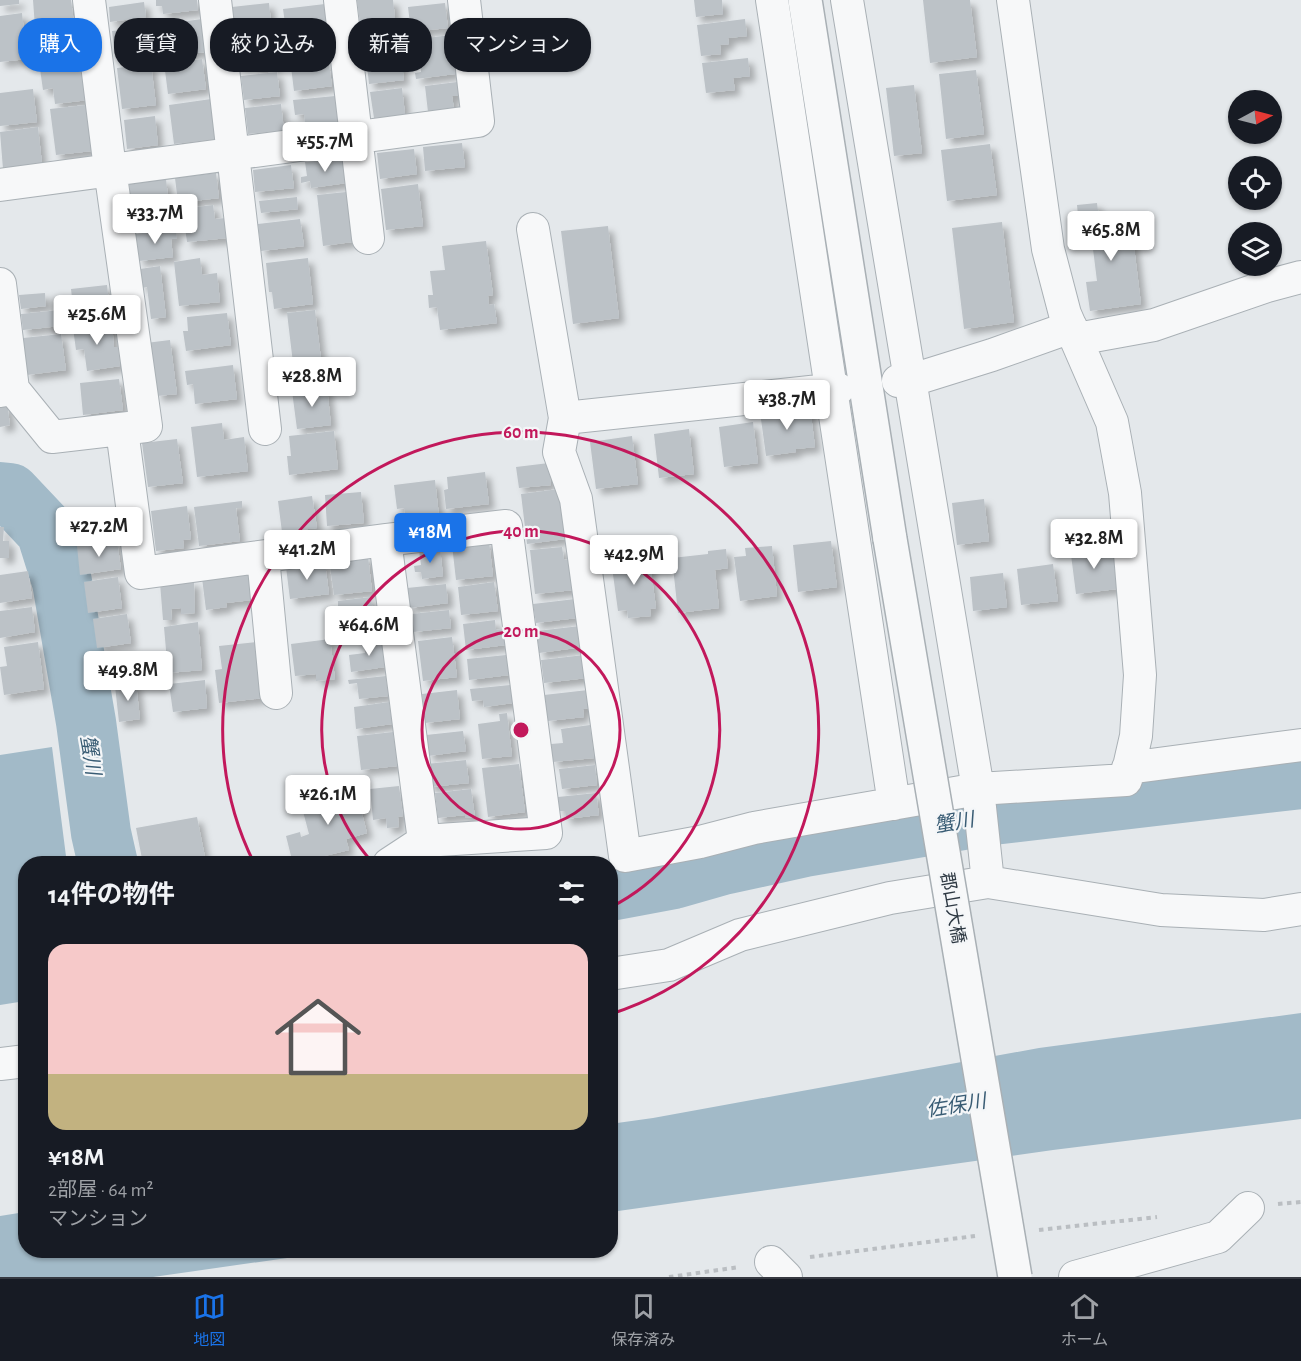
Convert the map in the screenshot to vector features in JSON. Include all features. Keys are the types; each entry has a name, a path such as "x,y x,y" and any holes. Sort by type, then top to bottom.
{"street":[{"path":"0,284 6,390 52,437 146,426 89,0"},
{"path":"215,0 266,429"},
{"path":"340,0 368,238"},
{"path":"0,185 478,121 464,0"},
{"path":"772,0 834,389 894,804"},
{"name":"郡山大橋","path":"805,0 891,539 1015,1277"},
{"path":"847,0 905,381 978,789 988,882"},
{"path":"533,230 566,418 559,452 576,499 625,856 700,842 754,828 978,789 1126,780 1136,736 1140,675 1125,493 1112,422 1065,314 1048,249 1013,0"},
{"path":"905,381 1074,333 1154,326 1268,286 1301,277"},
{"path":"566,418 834,389"},
{"path":"122,430 141,573 506,526 546,833 424,841 401,856"},
{"path":"385,540 424,841"},
{"path":"263,557 276,693"},
{"path":"1128,768 1301,745"},
{"path":"618,973 669,965 740,934 890,898 988,882 1161,910 1264,915 1301,909"},
{"path":"0,1064 18,1062"},
{"path":"1075,1277 1218,1237 1248,1208"}],"water":[{"path":"52,747 66,856 18,856 18,1002 0,1005 0,755"},
{"name":"佐保川","path":"1301,1013 1301,1119 1053,1150 618,1211 618,1123 1039,1048"},
{"path":"18,1213 18,1258 287,1258 153,1277 0,1277 0,1216"}],"building":[{"path":"0,0 19,0 19,4 0,6"},
{"path":"33,0 71,0 73,18 34,18"},
{"path":"156,0 197,0 198,10 163,14 162,6 156,6"},
{"path":"357,0 393,0 395,18 359,18"},
{"path":"694,0 722,0 723,14 696,17"},
{"path":"923,0 970,0 977,57 930,63"},
{"path":"144,2 146,17 114,18 114,21 110,22 109,7"},
{"path":"269,3 271,18 233,18 232,7"},
{"path":"445,3 447,18 444,18 444,28 432,30 432,18 409,18 408,7"},
{"path":"325,4 326,18 284,18 283,9"},
{"path":"22,13 23,18 18,18 18,60 0,62 0,16"},
{"path":"202,19 206,52 198,53 198,20"},
{"path":"745,19 747,36 728,38 729,44 720,45 721,54 701,56 697,25"},
{"path":"444,36 444,72 455,72 455,74 416,79 415,73 432,72 432,37"},
{"path":"748,58 750,76 733,78 735,90 706,93 702,63"},
{"path":"198,59 202,59 206,89 168,94 165,72 198,72"},
{"path":"976,70 984,134 946,139 939,74"},
{"path":"40,72 84,72 88,100 55,104 53,88 43,90"},
{"path":"117,72 152,72 156,105 122,109"},
{"path":"277,72 280,96 244,100 241,76"},
{"path":"292,72 330,72 332,86 294,91"},
{"path":"368,72 403,72 404,80 369,84"},
{"path":"457,82 459,96 452,96 454,109 428,112 425,86"},
{"path":"914,85 922,153 894,156 886,88"},
{"path":"402,88 405,114 374,118 370,92"},
{"path":"33,89 37,122 0,126 0,93"},
{"path":"335,96 338,122 305,126 304,114 295,115 293,100"},
{"path":"211,99 215,139 174,144 169,105"},
{"path":"281,104 284,130 248,134 245,108"},
{"path":"86,105 92,151 56,155 50,109"},
{"path":"155,116 158,145 127,149 124,120"},
{"path":"38,127 42,164 3,169 0,132"},
{"path":"462,143 465,167 425,171 423,147"},
{"path":"990,144 997,195 947,201 941,150"},
{"path":"414,149 417,174 380,179 377,153"},
{"path":"344,158 347,183 311,188 310,181 301,183 301,177 307,176 305,162"},
{"path":"291,165 294,188 255,192 253,170"},
{"path":"216,173 219,198 178,203 175,178"},
{"path":"166,179 171,223 133,227 129,183"},
{"path":"418,184 423,226 386,230 381,189"},
{"path":"346,192 352,242 323,246 317,195"},
{"path":"297,197 298,209 261,213 259,201"},
{"path":"1097,203 1100,225 1131,222 1141,304 1090,311 1086,282 1097,281 1090,225 1079,226 1077,205"},
{"path":"213,205 215,219 226,218 228,238 187,242 185,228 191,227 188,208"},
{"path":"300,219 304,246 261,251 258,224"},
{"path":"1002,222 1014,322 964,329 952,228"},
{"path":"608,226 619,318 573,324 561,231"},
{"path":"176,229 177,239 171,239 173,257 139,261 135,234"},
{"path":"486,241 493,295 488,296 489,305 494,304 497,323 440,330 437,307 429,308 428,295 433,295 430,271 445,270 442,246"},
{"path":"200,258 202,275 217,273 220,302 179,306 174,262"},
{"path":"308,258 313,304 274,309 272,292 269,292 266,263"},
{"path":"160,266 166,317 151,319 147,287 142,288 140,269"},
{"path":"107,285 110,312 74,316 71,289"},
{"path":"45,293 46,306 21,309 19,295"},
{"path":"59,310 60,326 23,330 21,314"},
{"path":"315,310 321,359 293,363 287,313"},
{"path":"227,313 231,345 186,351 183,331 188,331 187,317"},
{"path":"112,323 114,347 118,347 120,366 87,371 84,349 76,350 73,328"},
{"path":"61,334 66,370 27,375 23,338"},
{"path":"170,340 177,394 157,396 156,381 151,382 146,343"},
{"path":"233,365 237,399 195,404 193,384 187,385 185,371"},
{"path":"119,379 123,410 83,415 80,383"},
{"path":"327,387 331,425 297,429 292,391"},
{"path":"7,403 10,425 0,427 0,404"},
{"path":"810,407 815,447 766,456 760,412"},
{"path":"753,422 758,463 724,467 719,427"},
{"path":"222,423 224,440 244,437 248,471 197,477 191,427"},
{"path":"689,429 694,474 659,478 654,434"},
{"path":"334,431 338,469 289,475 287,456 291,456 289,436"},
{"path":"632,436 638,484 596,489 590,442"},
{"path":"177,439 183,483 148,487 142,443"},
{"path":"549,463 551,485 519,488 516,467"},
{"path":"485,472 489,504 446,509 444,490 448,489 447,477"},
{"path":"435,480 439,516 406,520 404,508 397,509 394,485"},
{"path":"559,489 565,539 527,544 521,494"},
{"path":"361,492 364,523 327,526 325,495"},
{"path":"312,496 317,528 282,532 278,501"},
{"path":"984,499 989,541 957,545 952,503"},
{"path":"242,501 242,508 236,508 240,541 199,546 194,507"},
{"path":"187,506 191,539 183,540 184,548 156,551 151,511"},
{"path":"114,513 116,535 73,540 71,518"},
{"path":"0,527 4,527 3,541 9,541 9,558 0,558"},
{"path":"117,541 121,569 80,575 77,546"},
{"path":"489,541 493,576 456,580 452,545"},
{"path":"831,541 837,587 798,592 793,545"},
{"path":"1078,545 1079,551 1112,547 1117,589 1076,594 1071,555 1076,554 1075,546"},
{"path":"772,546 777,596 740,601 734,557 746,556 745,548"},
{"path":"562,547 564,560 570,559 574,590 535,594 530,550"},
{"path":"440,548 443,576 422,579 421,572 415,572 414,566 421,565 419,550"},
{"path":"726,549 728,568 715,570 719,608 678,613 672,558 708,554 708,551"},
{"path":"649,555 656,608 650,609 651,616 628,618 627,610 618,611 611,560"},
{"path":"368,556 372,591 334,595 329,560"},
{"path":"325,563 329,594 290,599 286,567"},
{"path":"1053,564 1058,601 1021,605 1017,569"},
{"path":"28,571 32,598 0,603 0,575"},
{"path":"249,572 252,600 226,603 227,607 206,610 202,578"},
{"path":"1003,573 1007,607 973,611 970,577"},
{"path":"118,577 122,608 88,613 84,582"},
{"path":"194,581 195,613 181,614 181,608 171,609 172,620 163,620 160,583"},
{"path":"494,582 498,611 461,615 458,587"},
{"path":"446,584 448,603 409,608 407,588"},
{"path":"371,597 375,630 339,635 335,606 338,606 338,601"},
{"path":"575,599 577,618 536,623 533,604"},
{"path":"32,607 35,632 0,638 0,611"},
{"path":"449,610 451,628 413,632 411,614"},
{"path":"127,614 131,643 97,648 93,619"},
{"path":"495,620 496,630 503,629 506,645 466,650 463,624"},
{"path":"198,622 202,670 168,673 164,627"},
{"path":"580,626 583,647 539,653 537,631"},
{"path":"452,637 457,677 423,681 418,641"},
{"path":"330,639 335,679 316,681 316,674 295,676 291,644"},
{"path":"382,639 385,667 351,672 349,655 365,653 364,641"},
{"path":"38,642 44,689 4,695 0,667 7,666 4,647"},
{"path":"257,642 264,698 219,703 215,670 222,669 219,646"},
{"path":"506,655 509,675 469,680 467,659"},
{"path":"584,655 587,678 544,683 541,660"},
{"path":"133,656 135,672 102,675 100,660"},
{"path":"386,676 388,696 359,699 357,683 349,684 348,680"},
{"path":"205,680 207,708 173,712 169,684"},
{"path":"136,683 140,719 119,722 115,686"},
{"path":"510,685 513,703 484,707 483,700 472,701 470,689"},
{"path":"457,690 460,719 425,723 422,694"},
{"path":"588,690 591,708 583,709 584,717 548,721 544,695"},
{"path":"389,702 392,724 356,729 354,707"},
{"path":"507,713 512,756 482,759 478,724 500,721 499,714"},
{"path":"590,725 594,758 553,762 551,744 563,743 561,729"},
{"path":"463,731 466,751 428,756 426,735"},
{"path":"393,732 397,766 361,770 357,736"},
{"path":"466,760 469,783 429,787 426,764"},
{"path":"519,764 525,812 488,817 482,768"},
{"path":"595,765 597,785 562,789 559,769"},
{"path":"355,786 367,833 346,839 349,850 324,856 291,856 286,836 300,832 301,837 309,834 300,800"},
{"path":"399,786 403,816 398,817 399,827 387,828 386,818 373,820 370,789"},
{"path":"471,789 475,817 465,818 465,815 438,818 435,793"},
{"path":"596,793 599,815 566,819 565,811 559,811 558,797"},
{"path":"197,817 205,856 141,856 136,828"}],"waterway":[{"name":"蟹川","path":"0,492 10,493 46,531 62,582 106,856"},
{"name":"蟹川","path":"618,890 674,879 723,865 805,847 993,815 1301,779"}]}
